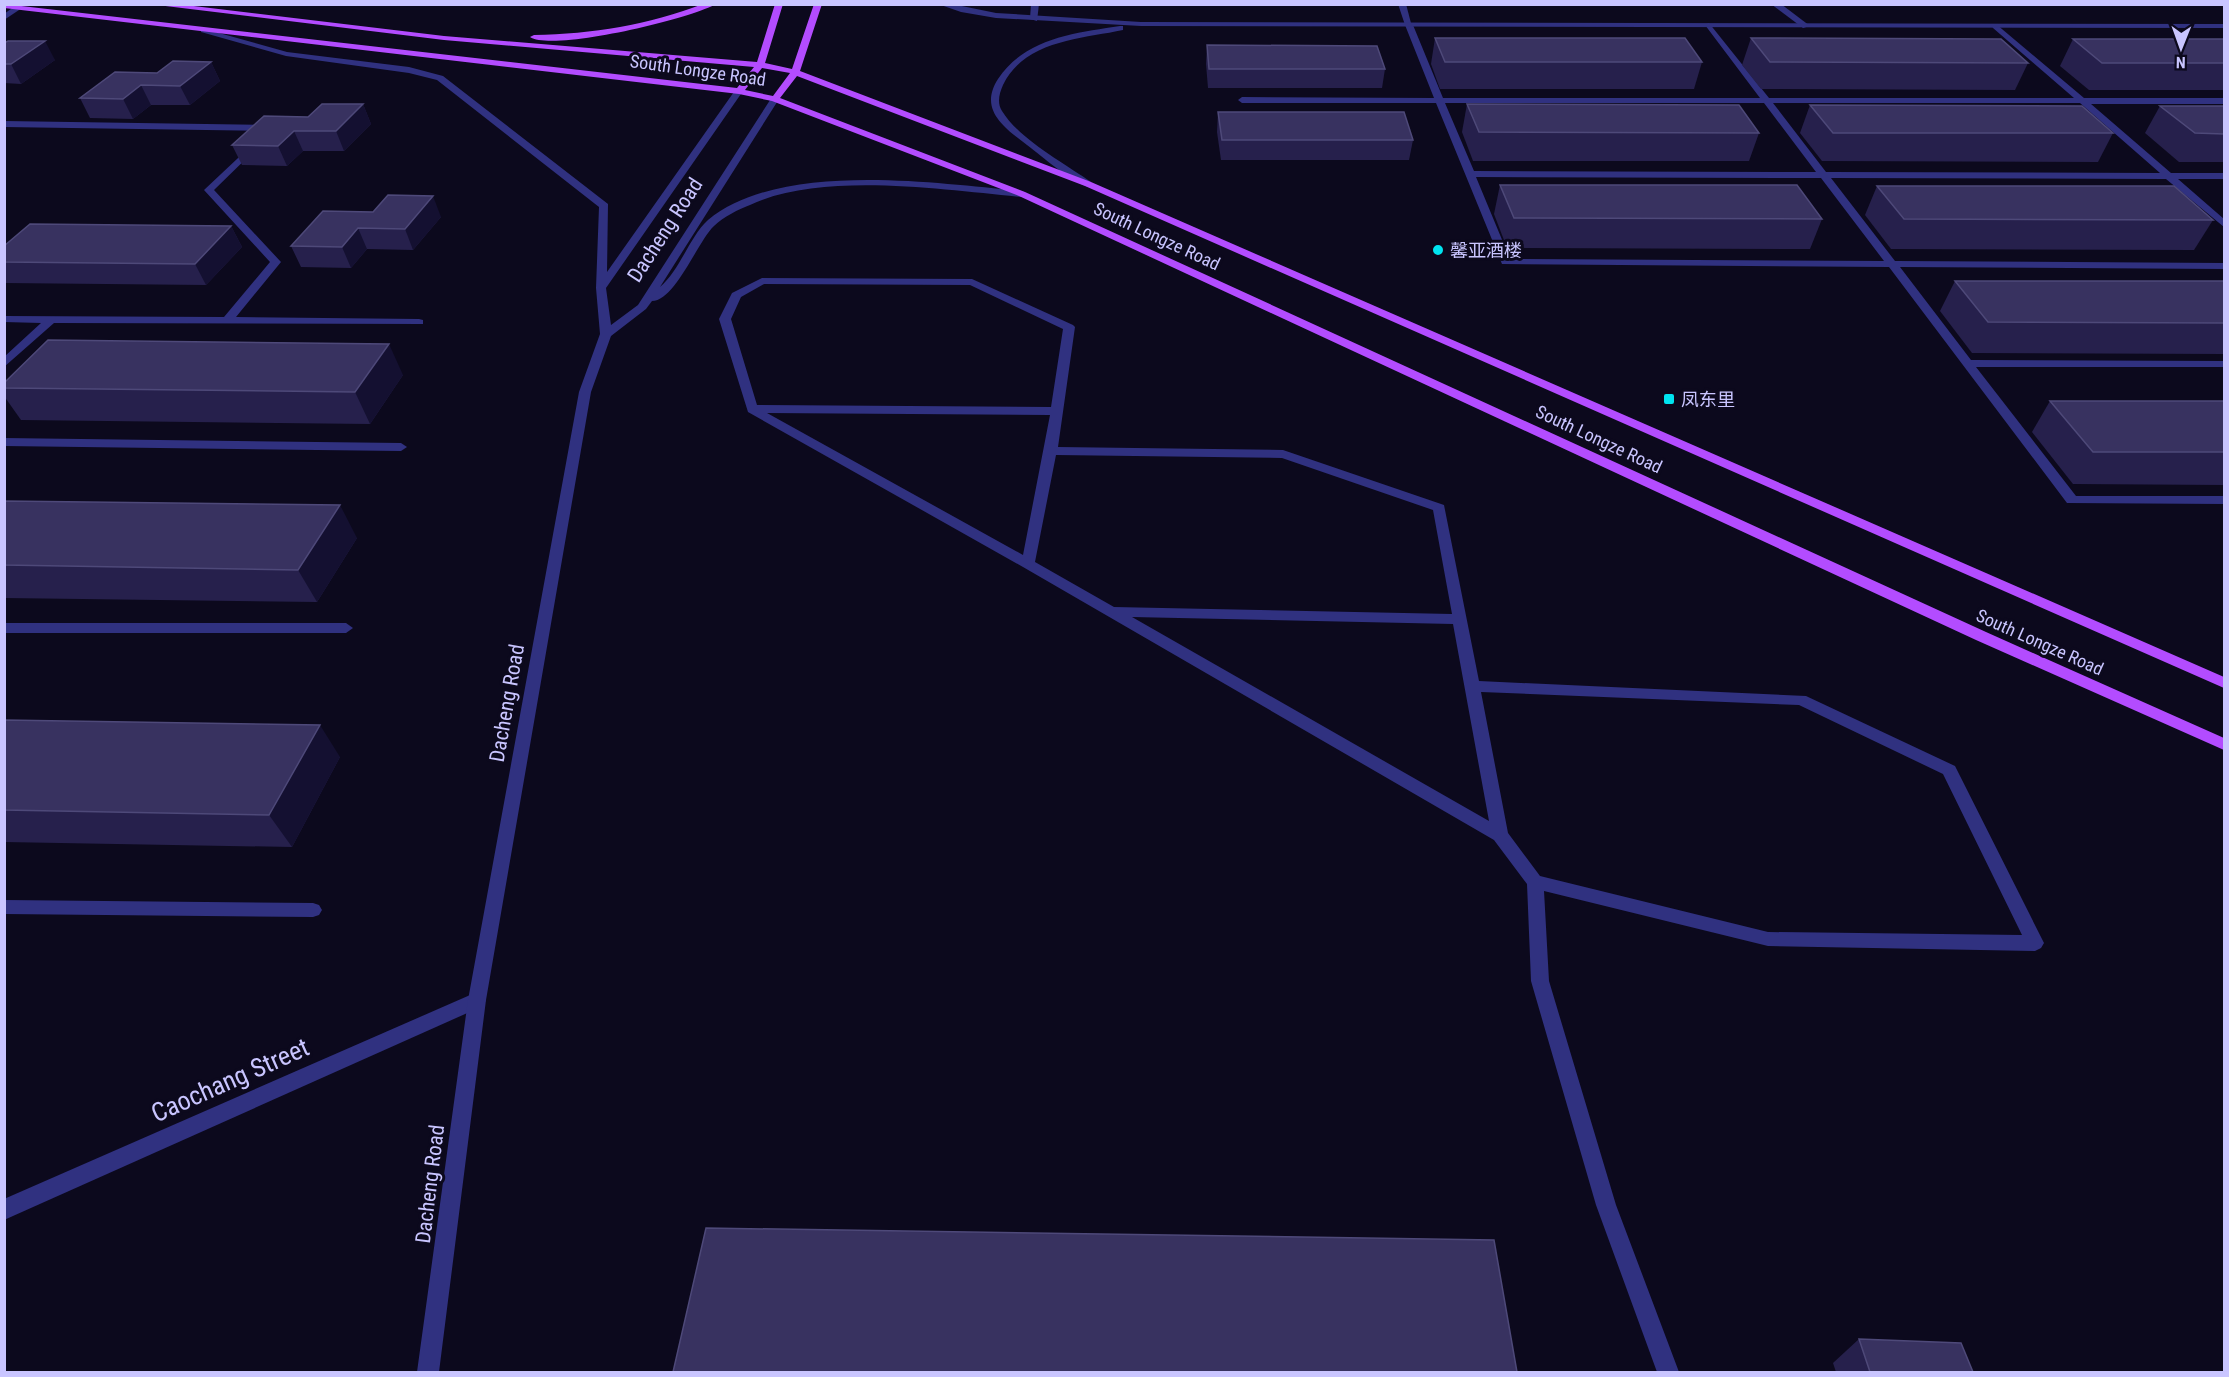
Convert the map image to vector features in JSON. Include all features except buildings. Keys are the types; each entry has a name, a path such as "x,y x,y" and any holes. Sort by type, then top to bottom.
{"main road":[{"name":"South Longze Road","path":"153,4 444,38 760,65 795,72 1088,184 2224,682"},
{"path":"444,38 567,37 605,34 643,27 712,4"},
{"path":"739,91 760,65 779,4"},
{"path":"775,99 795,72 818,4"},
{"name":"South Longze Road","path":"4,6 739,91 775,99 1022,194 1981,636 2224,744"}],"street":[{"path":"942,4 971,14 1141,24 2224,26"},
{"path":"1034,19 1035,4"},
{"path":"1402,4 1506,262 2224,266"},
{"path":"1775,4 1806,26"},
{"path":"4,18 18,8"},
{"path":"1088,184 1007,124 996,109 994,96 1003,77 1019,60 1047,43 1141,24"},
{"path":"1709,25 2072,500 2224,500"},
{"path":"1996,26 2224,224"},
{"path":"204,30 286,54 409,70 440,78 604,206 601,288 606,334"},
{"path":"601,288 739,91"},
{"name":"Dacheng Road","path":"428,1372 477,1000 585,392 606,334 642,307 775,99"},
{"path":"1242,100 2224,101"},
{"path":"4,124 272,128 209,190 276,262 227,321"},
{"path":"1470,174 2224,176"},
{"path":"642,307 669,285 711,223 747,202 793,189 845,183 896,183 1022,194"},
{"path":"1028,564 1051,452 1069,327 972,282 762,280 736,295 725,319 752,409 1028,564 1500,835 1535,882 1539,981 1606,1205 1668,1372"},
{"path":"4,319 419,322"},
{"path":"4,364 50,320"},
{"path":"1967,363 2224,364"},
{"path":"752,409 1056,411"},
{"path":"4,442 401,447"},
{"path":"1051,452 1283,454 1439,508 1500,835"},
{"path":"1108,612 1459,619"},
{"path":"4,628 346,628"},
{"path":"1471,686 1801,700 1949,770 2035,943 1768,939 1535,882"},
{"path":"4,907 313,910"},
{"name":"Caochang Street","path":"4,1210 477,1000"}],"place":[{"name":"馨亚酒楼","path":"1438,250"},
{"name":"凤东里","path":"1669,399"}]}
